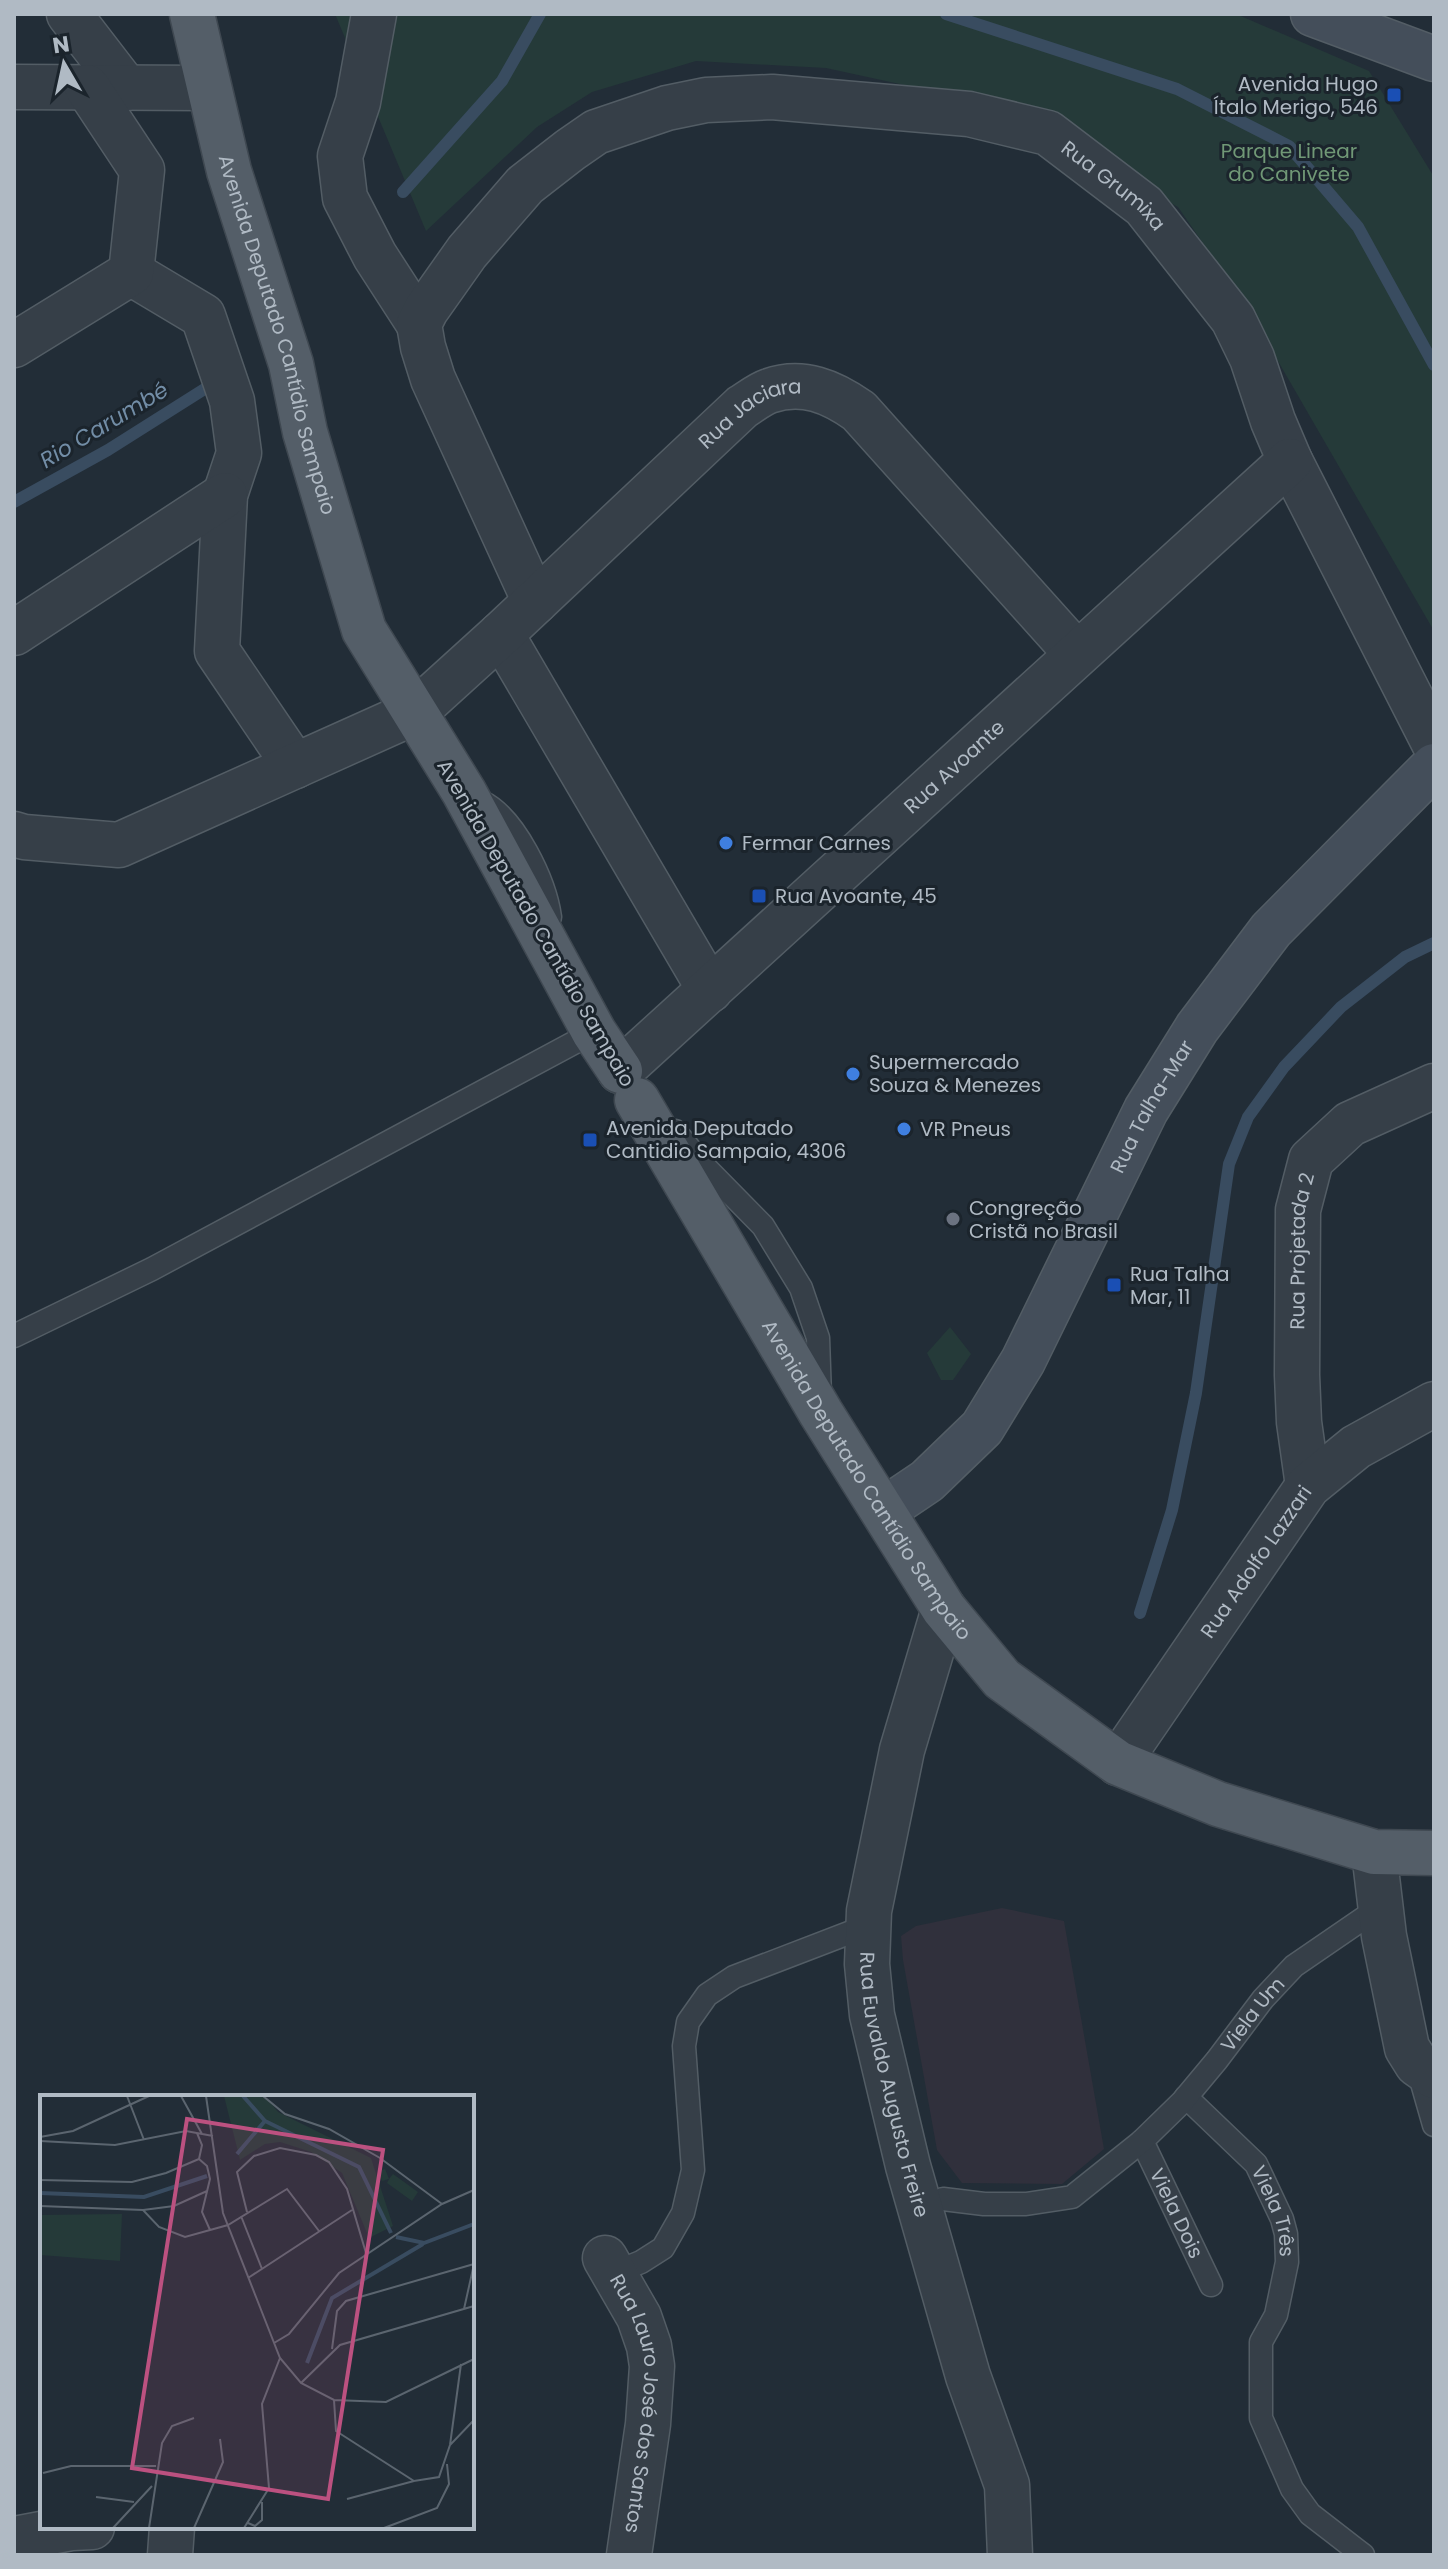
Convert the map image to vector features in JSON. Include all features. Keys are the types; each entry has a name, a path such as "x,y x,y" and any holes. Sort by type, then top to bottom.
{"main road":[{"name":"Avenida Deputado Cantídio Sampaio","path":"192,14 229,171 291,364 305,432 364,630 464,792 594,1032 629,1086 821,1413 944,1609 1002,1679 1118,1763 1218,1804 1374,1852 1434,1853"}],"street":[{"path":"69,14 142,170 131,273"},
{"path":"374,14 358,102 340,156 345,198 375,256 423,317 433,379 535,602"},
{"path":"1313,14 1434,59"},
{"path":"14,87 208,88"},
{"name":"Rua Grumixa","path":"423,317 467,252 525,185 596,132 667,108 706,100 772,97 969,114 1048,133 1144,206 1233,319 1252,358 1290,461 1434,743"},
{"path":"14,345 131,273"},
{"path":"131,273 203,316 232,401 239,453 225,495 217,651 295,766"},
{"name":"Rua Jaciara","path":"14,834 119,845 415,712 742,407 769,391 802,386 836,395 859,411 1077,654"},
{"name":"Rua Avoante","path":"629,1086 710,990 1290,461"},
{"path":"14,633 225,495"},
{"path":"501,634 710,990"},
{"name":"Rua Talha-Mar","path":"884,1510 927,1481 982,1428 1023,1361 1146,1110 1197,1028 1271,930 1434,766"},
{"name":"Rua Projetada 2","path":"1308,1486 1299,1422 1297,1375 1298,1210 1311,1160 1350,1124 1434,1086"},
{"name":"Rua Adolfo Lazzari","path":"1118,1763 1308,1486 1356,1447 1434,1404"},
{"name":"Rua Euvaldo Augusto Freire","path":"944,1609 902,1750 867,1926 867,1964 872,2015 908,2166 968,2376 1007,2485 1010,2555"},
{"path":"1374,1852 1380,1907 1407,2048 1425,2070"},
{"name":"Rua Lauro José dos Santos","path":"609,2265 639,2317 652,2366 648,2424 629,2555"},
{"path":"14,2539 79,2529"},
{"path":"170,2555 172,2529"}],"lane":[{"path":"14,1336 152,1269 594,1032"},
{"name":"Viela Um","path":"943,2199 984,2204 1026,2204 1072,2197 1142,2141 1186,2097 1263,1999 1294,1966 1380,1907"},
{"path":"609,2265 641,2262 663,2248 683,2213 693,2170 684,2046 688,2022 707,1995 734,1977 867,1926"},
{"path":"1425,2070 1434,2125"},
{"name":"Viela Três","path":"1186,2097 1256,2164 1286,2234 1287,2262 1276,2315 1261,2342 1261,2418 1292,2489 1310,2514 1363,2555"},
{"name":"Viela Dois","path":"1142,2141 1211,2285"}],"shaded area":[{"path":"1002,1908 1064,1921 1104,2149 1062,2184 962,2183 937,2150 901,1936 916,1926"}],"green space":[{"name":"Parque Linear do Canivete","path":"335,14 1236,14 1369,71 1434,177 1434,631 1245,304 1178,207 1049,139 932,91 826,68 696,61 592,92 537,127 426,231"},
{"path":"950,1327 971,1354 953,1380 941,1380 927,1353"}],"waterway":[{"name":"Rio Carumbé","path":"403,192 502,81 540,14"},
{"path":"946,14 1177,89 1289,146 1358,227 1434,365"},
{"name":"Rio Carumbé","path":"14,502 108,450 214,383"},
{"path":"1140,1613 1172,1510 1196,1393 1229,1164 1248,1117 1284,1067 1341,1007 1405,957 1434,943"}],"place":[{"name":"Avenida Hugo Ítalo Merigo, 546","path":"1394,95"},
{"name":"Fermar Carnes","path":"726,843"},
{"name":"Rua Avoante, 45","path":"759,896"},
{"name":"Supermercado Souza & Menezes","path":"853,1074"},
{"name":"VR Pneus","path":"904,1129"},
{"name":"Avenida Deputado Cantidio Sampaio, 4306","path":"590,1140"},
{"name":"Congreção Cristã no Brasil","path":"953,1219"},
{"name":"Rua Talha Mar, 11","path":"1114,1285"}]}
